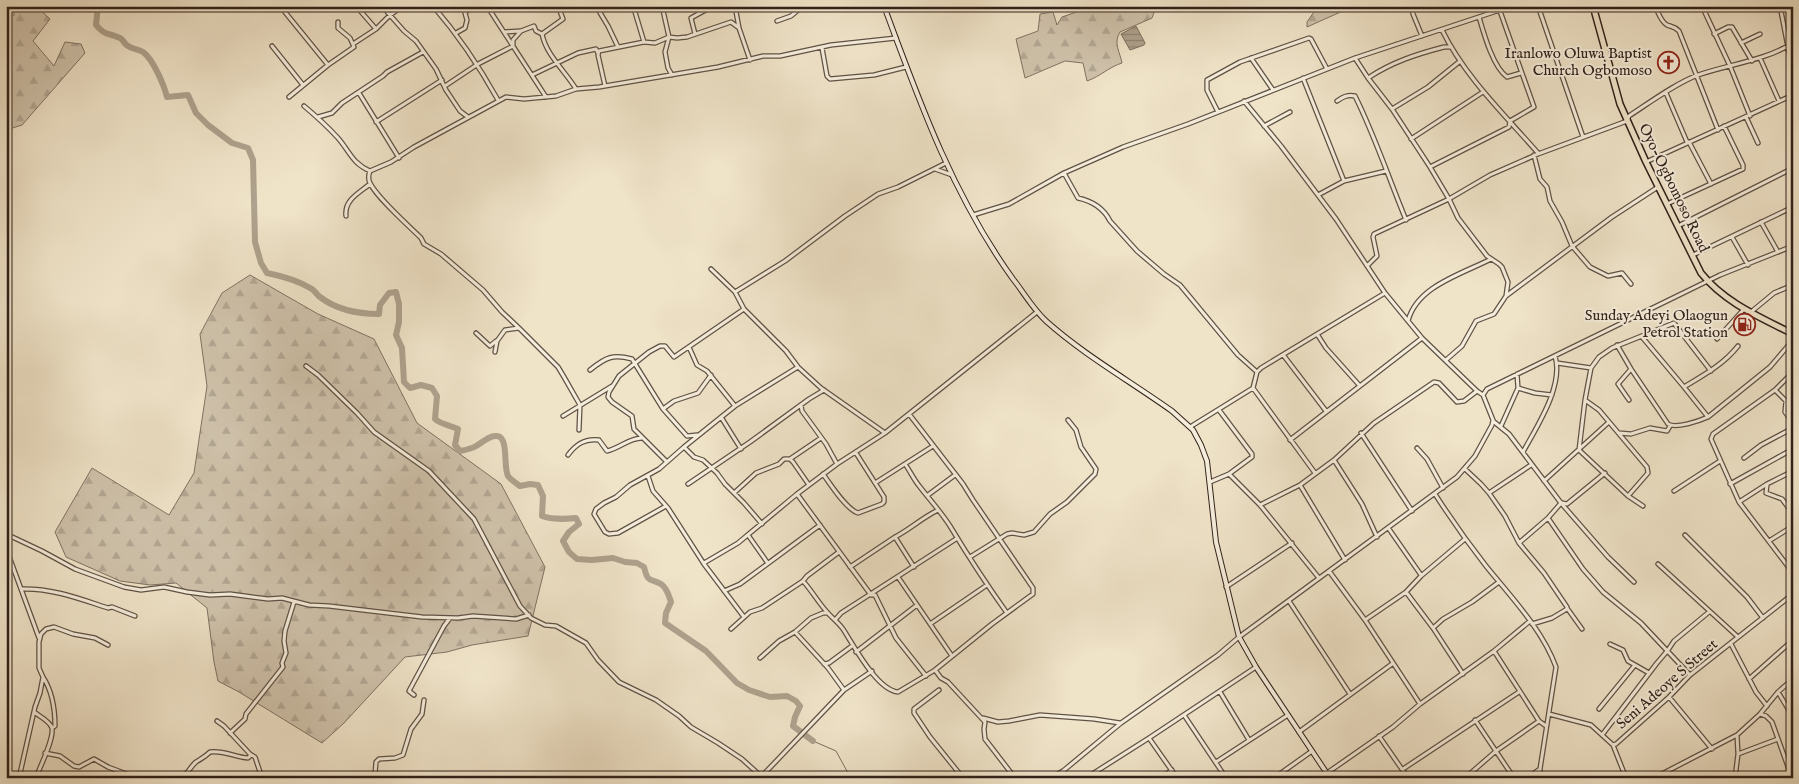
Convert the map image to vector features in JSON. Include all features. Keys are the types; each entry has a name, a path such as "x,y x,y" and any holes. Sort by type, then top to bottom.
{"highway":[{"name":"Oyo-Ogbomoso Road","path":"1593,6 1617,94 1666,205 1701,273 1723,296 1793,334"}],"main road":[{"path":"884,6 925,117 946,164 988,243 1037,312 1060,333 1172,411 1190,427 1198,438 1204,453 1210,482 1213,527 1239,637 1256,667 1330,778"}],"street":[{"path":"280,6 328,65"},
{"path":"356,6 376,29"},
{"path":"382,6 404,31 416,40 460,111 469,117"},
{"path":"289,97 403,6"},
{"path":"433,6 456,32 478,64 498,100"},
{"path":"456,32 465,28 465,13 472,6"},
{"path":"487,6 546,97"},
{"path":"542,34 563,19 558,6"},
{"path":"596,6 618,47"},
{"path":"630,6 635,12 644,42"},
{"path":"662,6 670,37 665,52 672,75"},
{"path":"695,34 691,18 713,6"},
{"path":"735,6 739,28 750,60"},
{"path":"777,21 790,16 803,6"},
{"path":"1412,6 1412,14 1422,36"},
{"path":"972,216 1009,204 1096,157 1188,124 1356,58 1512,6"},
{"path":"1538,6 1583,137"},
{"path":"1655,6 1664,23 1679,31 1718,130"},
{"path":"1702,6 1730,66 1758,143"},
{"path":"1780,6 1793,73"},
{"path":"1500,11 1534,108 1510,121"},
{"path":"1479,17 1491,54 1503,75 1507,77 1522,73"},
{"path":"338,22 338,28 350,38 353,44"},
{"path":"598,53 599,51 618,47 644,42 651,43 670,37 677,38 695,34 731,22 739,28"},
{"path":"504,32 521,31 534,26 536,31 542,34 548,49 576,89"},
{"path":"1714,34 1730,26 1752,61"},
{"path":"1442,30 1459,62 1536,154 1540,179 1546,187 1550,201 1562,222 1572,246 1590,267 1608,276 1622,273 1631,284"},
{"path":"513,46 512,40 521,31"},
{"path":"1741,43 1760,34"},
{"path":"580,430 580,405 558,367 502,312 483,290 441,254 424,244 421,238 370,184 368,176 370,171 399,158 414,147 506,97 524,99 556,96 576,89 672,75 763,56 780,56 832,45 896,38"},
{"path":"1218,112 1208,90 1207,80 1215,74 1251,58 1309,38 1327,69"},
{"path":"1367,266 1377,256 1372,237 1374,234 1449,199 1490,175 1536,154 1628,121 1629,116 1697,76 1752,61 1793,43"},
{"path":"272,46 303,85"},
{"path":"445,86 478,64 513,46"},
{"path":"1368,78 1385,67 1406,58 1444,46 1450,47"},
{"path":"822,48 830,79 874,75 906,67"},
{"path":"532,75 578,53 596,49 605,86"},
{"path":"318,117 332,113 342,103 387,72 423,52"},
{"path":"1251,58 1273,90"},
{"path":"1356,58 1430,167 1458,218 1484,252 1499,264 1507,278 1506,296"},
{"path":"1760,58 1779,101"},
{"path":"1392,109 1428,87 1459,62"},
{"path":"1303,78 1344,181"},
{"path":"376,122 442,80"},
{"path":"1412,139 1483,92"},
{"path":"359,93 399,158"},
{"path":"1666,93 1687,142 1689,142 1711,184"},
{"path":"1646,162 1793,95"},
{"path":"1337,101 1344,96 1356,96 1368,120 1406,220"},
{"path":"1244,101 1318,195 1385,293 1422,338 1476,391 1483,395 1493,420 1509,434 1561,503 1608,557 1634,582"},
{"path":"304,106 318,117 358,165 370,171"},
{"path":"1264,126 1290,112"},
{"path":"1430,167 1509,127 1510,121"},
{"path":"1666,205 1743,169 1743,165 1724,126"},
{"path":"735,292 785,261 878,194 898,187 946,164"},
{"path":"1678,226 1793,168"},
{"path":"935,169 952,175"},
{"path":"1318,195 1344,181 1386,171"},
{"path":"1064,173 1076,196 1094,202 1137,251 1180,285 1238,355 1257,372"},
{"path":"346,216 345,208 348,202 370,184"},
{"path":"1446,360 1462,346 1476,321 1494,314 1506,296 1572,246 1658,187"},
{"path":"1692,256 1792,207"},
{"path":"1761,222 1778,252"},
{"path":"1732,237 1748,265"},
{"path":"1483,395 1492,386 1708,282 1793,246"},
{"path":"1408,321 1414,306 1432,289 1455,274 1467,271 1491,259"},
{"path":"711,269 735,292 744,309 786,351 798,367 825,390 885,433"},
{"path":"1751,312 1774,293 1793,284"},
{"path":"1190,427 1253,388 1257,372 1385,293"},
{"path":"608,397 619,376 626,372 635,362 660,346 665,346 674,357 744,309"},
{"path":"1717,339 1744,309"},
{"path":"704,563 748,535 823,474 885,433 1037,312"},
{"path":"1579,450 1591,368 1599,357 1617,345 1642,337 1674,323 1711,371"},
{"path":"476,333 490,346 505,330 518,328"},
{"path":"1317,334 1326,348 1360,386"},
{"path":"1642,337 1708,417"},
{"path":"1290,440 1422,338"},
{"path":"495,352 497,340"},
{"path":"1619,433 1631,434 1650,428 1665,432 1670,426 1696,423 1708,417 1770,367 1793,340"},
{"path":"1617,345 1630,370 1670,426"},
{"path":"1684,387 1711,371 1738,346"},
{"path":"689,347 697,365 711,375 735,406"},
{"path":"590,370 599,363 617,356 632,359 663,409 687,436 700,434"},
{"path":"1284,356 1326,411"},
{"path":"1523,452 1552,396 1557,364 1555,356"},
{"path":"1557,364 1591,368"},
{"path":"306,366 318,375 374,432 429,471 474,519 507,585 528,615 545,625 556,626 586,643 598,660 619,682 656,700 691,727 742,759 763,777 844,690 872,671"},
{"path":"666,506 618,533 609,534 605,532 594,514 596,509 604,502 616,497 630,484 648,476 735,406 798,367"},
{"path":"1628,400 1618,384 1630,370"},
{"path":"1793,372 1775,390 1712,436 1720,461 1739,502 1793,573"},
{"path":"1501,426 1518,388 1517,374"},
{"path":"663,409 674,401 698,393 711,375"},
{"path":"1260,505 1300,485 1334,460 1374,423 1434,382 1439,383 1457,402 1464,401 1476,391"},
{"path":"563,416 594,395 601,394 614,384"},
{"path":"1253,388 1315,473"},
{"path":"1518,388 1526,392 1552,396"},
{"path":"688,484 741,449 809,399 825,390"},
{"path":"1775,390 1786,402 1785,412 1793,423"},
{"path":"601,394 608,397 632,416 634,429 667,462"},
{"path":"1585,400 1599,410 1648,470 1641,483 1628,496"},
{"path":"799,407 837,464"},
{"path":"1210,482 1229,474 1252,457 1252,454 1219,410"},
{"path":"803,581 814,593 825,611 835,620 856,652 885,688 898,692 935,670 1033,594 1033,588 963,484 909,414"},
{"path":"721,417 741,449"},
{"path":"970,557 999,538 1012,533 1024,535 1034,532 1050,514 1067,502 1096,474 1096,469 1081,447 1076,430 1068,420"},
{"path":"1051,778 1063,771 1121,723 1218,655 1239,637 1443,488 1465,469 1486,438 1493,420"},
{"path":"1544,481 1609,422"},
{"path":"1744,458 1761,445 1793,428"},
{"path":"1361,433 1412,511"},
{"path":"568,455 585,440 599,440 607,451 618,448 633,438 643,438"},
{"path":"734,493 756,473 779,464 784,459 790,458 821,438"},
{"path":"875,483 933,446"},
{"path":"684,447 694,457 703,460 762,524"},
{"path":"1417,448 1443,488"},
{"path":"1730,484 1793,449"},
{"path":"1579,450 1606,473 1628,496 1643,506"},
{"path":"823,474 848,505 858,513 884,502 884,497 856,452"},
{"path":"790,458 809,485"},
{"path":"1334,460 1362,504 1377,537"},
{"path":"1674,491 1720,461"},
{"path":"905,464 950,526 956,538 1007,613"},
{"path":"1489,493 1531,465"},
{"path":"1465,469 1489,493 1505,516 1519,543 1544,574 1582,629"},
{"path":"1739,502 1767,484 1793,471"},
{"path":"1561,503 1567,504 1606,473"},
{"path":"1229,474 1260,505 1319,578"},
{"path":"928,495 955,475"},
{"path":"648,476 653,491 666,506 704,563 744,617"},
{"path":"1767,484 1766,493 1782,499 1788,506 1793,507"},
{"path":"1300,485 1345,560"},
{"path":"797,494 871,595 875,595 896,638 926,676"},
{"path":"1435,494 1465,539 1531,622 1553,658 1556,667 1539,778"},
{"path":"1519,543 1548,518 1561,503"},
{"path":"850,567 938,510"},
{"path":"1548,518 1583,569 1603,592 1641,623 1690,675"},
{"path":"724,591 740,584 767,562 820,526"},
{"path":"1769,541 1793,526"},
{"path":"1388,528 1421,576"},
{"path":"6,534 75,569 124,587 141,590 164,587 187,592 230,594 268,599 282,598 309,605 422,617 451,618 473,616 516,619 528,615"},
{"path":"748,535 767,562"},
{"path":"1685,535 1747,597 1763,618"},
{"path":"894,537 914,567"},
{"path":"835,620 841,614 956,538"},
{"path":"6,539 10,559 39,638 39,668 47,684 55,712 55,726 52,728 36,778"},
{"path":"1365,620 1406,592 1421,576 1465,539"},
{"path":"1226,586 1292,543"},
{"path":"731,629 752,610 762,608 803,581 839,552"},
{"path":"1658,564 1709,612 1732,629 1738,637"},
{"path":"1329,572 1365,620 1392,664 1420,704"},
{"path":"898,577 952,656"},
{"path":"1432,628 1499,582"},
{"path":"930,624 987,585"},
{"path":"22,589 36,588 58,593 108,608 112,607 135,616"},
{"path":"1406,592 1462,674"},
{"name":"Seni Adeoye S Street","path":"1549,714 1590,725 1613,745 1616,744 1690,675 1793,594"},
{"path":"1289,601 1350,694"},
{"path":"230,733 245,719 246,714 283,667 282,663 286,653 285,631 294,602"},
{"path":"856,652 917,605"},
{"path":"1327,773 1393,727 1420,704 1531,622 1552,618 1567,608"},
{"path":"760,658 779,641 795,632 811,618 825,611"},
{"path":"1602,735 1675,640 1709,612"},
{"path":"414,695 409,691 444,626 451,618"},
{"path":"39,638 46,629 54,627 73,634 95,638 108,645"},
{"path":"795,632 824,664 828,665 844,690"},
{"path":"1749,679 1793,640"},
{"path":"1610,644 1623,650 1628,661 1649,673"},
{"path":"1731,644 1756,692 1767,706"},
{"path":"828,665 852,646"},
{"path":"1494,651 1539,721 1547,726"},
{"path":"1299,732 1392,664"},
{"path":"1599,709 1635,665"},
{"path":"1086,778 1256,667"},
{"path":"935,670 983,718 985,722 985,739 1015,778"},
{"path":"19,778 43,676"},
{"path":"1654,778 1712,750 1737,735 1793,679"},
{"path":"939,690 914,709 914,713 930,737 963,778"},
{"path":"1220,692 1249,740"},
{"path":"1403,770 1519,692"},
{"path":"1778,692 1793,717"},
{"path":"1668,697 1712,750"},
{"path":"357,778 369,778 375,774 376,762 379,759 396,758 403,755 411,729 422,714 424,700"},
{"path":"34,712 49,723 52,728"},
{"path":"1760,714 1766,716 1772,722 1792,778"},
{"path":"983,718 998,722 1040,715 1121,723"},
{"path":"1184,715 1226,778"},
{"path":"1216,762 1288,716"},
{"path":"1475,720 1514,778"},
{"path":"217,721 255,757 262,778"},
{"path":"1465,778 1496,751 1539,721"},
{"path":"1735,778 1738,754 1737,735"},
{"path":"1380,736 1408,778"},
{"path":"1149,738 1177,778"},
{"path":"1738,754 1778,739"},
{"path":"1613,745 1626,778"},
{"path":"182,778 195,763 205,758 210,752 217,751 243,758 248,758 251,755"},
{"path":"1274,778 1312,751"},
{"path":"45,753 60,756 74,766 79,767 94,759 108,767 137,778"},
{"path":"1527,778 1540,769"},
{"path":"1161,778 1172,770"},
{"path":"1063,771 1067,778"}],"green space":[{"path":"14,6 36,6 50,19 33,41 54,66 65,42 81,44 85,53 22,125 6,130 6,19 14,15"},
{"path":"1094,6 1156,7 1152,18 1120,32 1117,44 1122,63 1097,77 1087,81 1083,63 1065,61 1025,78 1016,39 1038,31 1040,14 1053,12 1057,25 1062,17"},
{"path":"1314,6 1354,6 1307,27 1307,22 1316,9"},
{"path":"250,275 318,314 374,339 417,423 501,484 545,567 528,636 472,645 447,652 405,657 344,723 322,743 218,681 207,608 176,583 150,585 120,581 66,557 55,532 92,468 169,515 194,473 207,386 200,334 222,293"}],"shaded area":[{"path":"1136,26 1145,43 1130,50 1121,34"}],"waterway":[{"path":"98,6 96,25 105,33 120,38 131,48 147,55 158,73 167,97 188,95 196,113 208,125 232,143 248,148 253,160 255,242 261,263 267,273 302,284 334,305 356,312 379,314 380,305 389,293 396,292 399,304 399,322 396,335 402,348 404,382 410,388 421,385 432,388 437,396 435,419 440,423 458,429 455,445 460,451 472,448 491,437 497,436 501,438 508,476 520,486 538,485 543,496 542,516 555,519 576,518 579,524 569,532 563,541 569,552 577,559 613,558 637,563 644,567 648,578 661,584 669,595 671,602 666,613 665,623 706,651 737,683 749,690 770,697 787,696 796,701 800,706 793,726 813,741"},
{"path":"813,741 836,751 848,773 856,778"}],"place":[{"name":"Iranlowo Oluwa Baptist Church Ogbomoso","path":"1668,62"},
{"name":"Sunday Adeyi Olaogun Petrol Station","path":"1744,324"}]}
